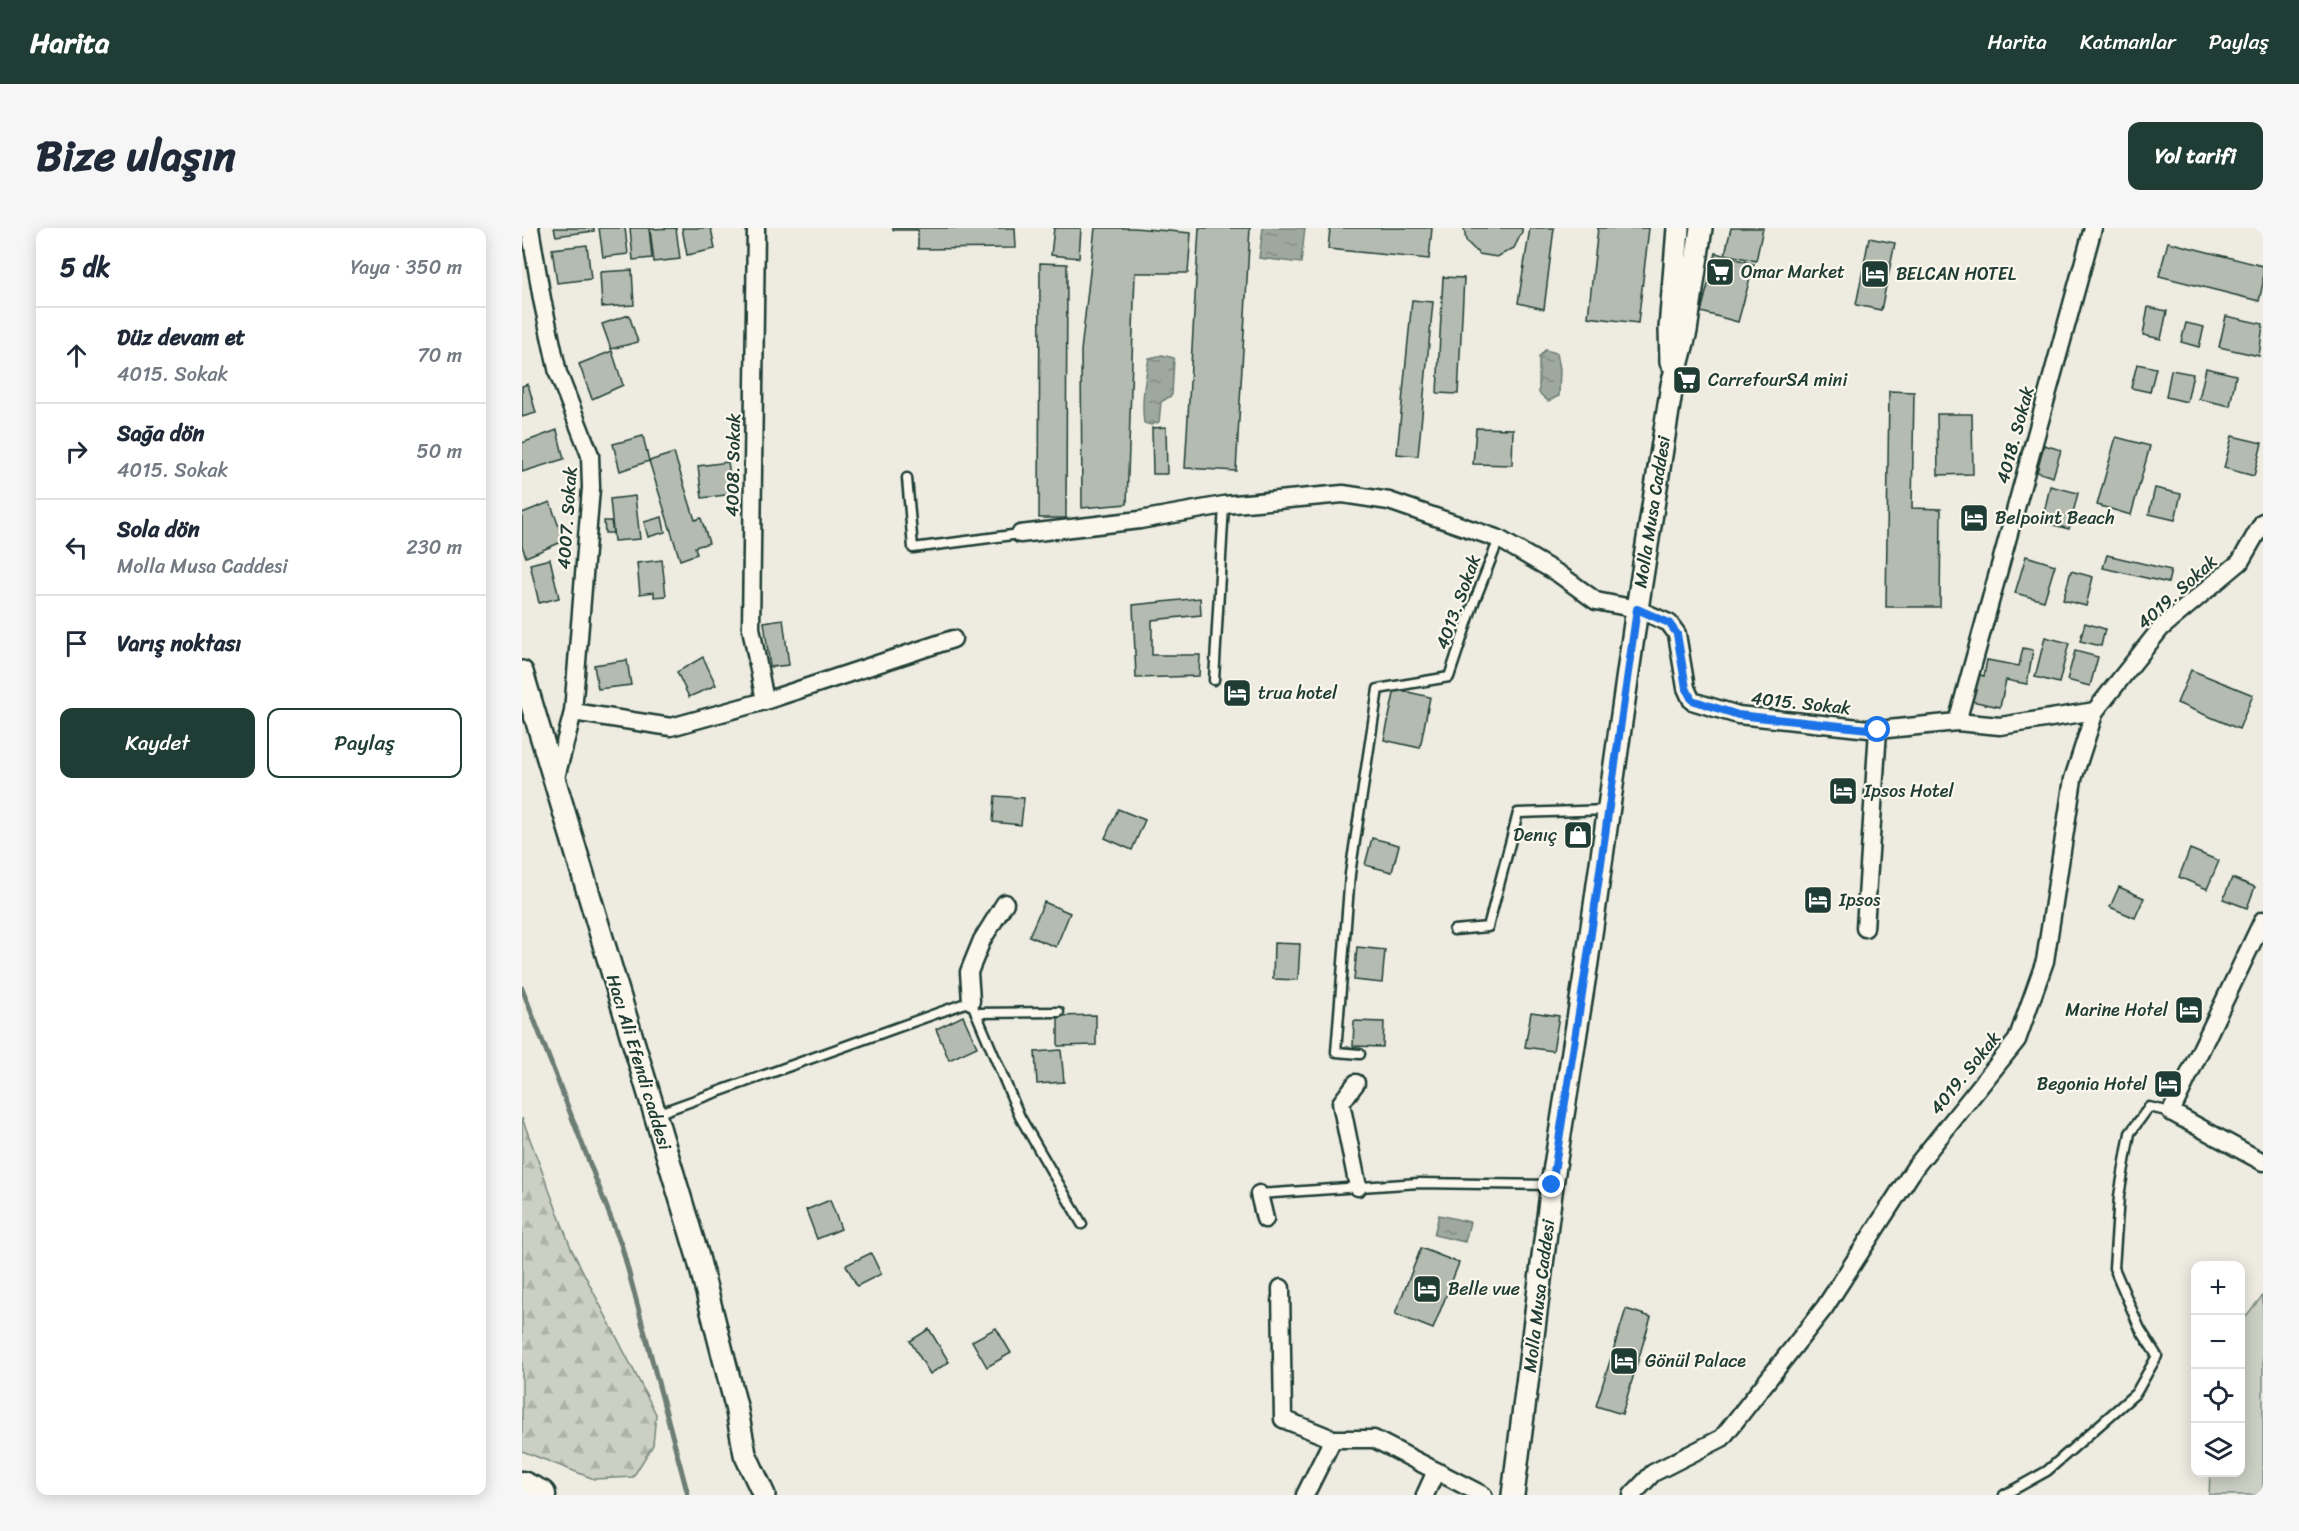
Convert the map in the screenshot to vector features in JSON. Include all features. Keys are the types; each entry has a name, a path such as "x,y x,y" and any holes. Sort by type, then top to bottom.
{"highway":[{"path":"522,1486 541,1495"}],"street":[{"name":"4007. Sokak","path":"530,228 558,373 590,455 591,488 573,712 555,781"},
{"name":"4008. Sokak","path":"756,228 751,628 765,701"},
{"path":"1672,385 1670,329 1678,228"},
{"path":"1672,385 1686,331 1701,228"},
{"name":"4018. Sokak","path":"1957,723 2093,228"},
{"name":"Molla Musa Caddesi","path":"1513,1495 1552,1185 1672,385"},
{"path":"1020,534 1140,519 1224,505 1343,494 1389,501 1499,539 1559,574 1596,601 1637,609"},
{"name":"4019. Sokak","path":"1632,1495 1653,1473 1722,1438 1825,1307 1916,1166 2017,1040 2045,961 2073,779 2095,711 2161,628 2240,562 2263,522"},
{"name":"4015. Sokak","path":"1637,609 1669,623 1677,634 1686,688 1692,700 1738,715 1878,730 1957,723 2000,726 2095,711"},
{"path":"573,712 671,728 765,701 953,639"},
{"name":"Hacı Ali Efendi caddesi","path":"522,672 698,1257 736,1406 745,1454 764,1495"},
{"path":"1865,928 1878,730"},
{"path":"974,1007 969,972 982,940 1005,903"},
{"path":"2263,920 2171,1112 2263,1162"},
{"path":"1356,1083 1341,1104 1358,1187"},
{"path":"1259,1194 1265,1219"},
{"path":"1281,1288 1282,1419 1333,1439 1374,1439 1483,1495"},
{"path":"1305,1495 1333,1439"},
{"path":"745,1454 752,1495"},
{"path":"1425,1495 1436,1471"}],"lane":[{"path":"907,477 913,548 1020,534"},
{"path":"1214,680 1224,505"},
{"name":"4013. Sokak","path":"1360,1054 1336,1052 1350,874 1378,689 1449,677 1473,605 1499,539"},
{"path":"1454,930 1488,927 1518,813 1609,810"},
{"path":"974,1007 1020,1117 1082,1224"},
{"path":"655,1114 974,1007 1059,1012"},
{"path":"2004,1495 2047,1471 2136,1394 2157,1356 2140,1329 2114,1268 2119,1196 2130,1133 2149,1107 2171,1112"},
{"path":"1259,1194 1419,1183 1552,1185"}],"green space":[{"path":"522,1118 571,1248 656,1414 653,1445 633,1477 594,1479 522,1451"},
{"path":"2263,1295 2263,1495 2209,1495 2210,1477 2245,1477 2245,1317"}],"water":[{"path":"1263,228 1305,228 1301,263 1259,258"},
{"path":"1545,350 1557,353 1560,369 1559,396 1548,401 1539,393 1539,357"},
{"path":"1162,355 1174,358 1172,395 1161,402 1159,422 1151,425 1144,423 1143,415 1146,374 1149,358"},
{"path":"1439,1215 1470,1222 1465,1242 1434,1235"}],"building":[{"path":"554,228 594,228 594,231 556,236"},
{"path":"599,228 625,228 628,254 603,257"},
{"path":"630,228 649,228 652,258 633,260"},
{"path":"676,228 680,259 654,262 650,229"},
{"path":"682,228 711,228 715,249 687,255"},
{"path":"893,228 1015,228 1016,248 918,249 918,230 893,230"},
{"path":"1054,228 1081,228 1079,258 1051,255"},
{"path":"1095,228 1134,228 1191,233 1188,273 1135,273 1127,504 1082,508 1081,351"},
{"path":"1199,228 1250,228 1236,471 1185,468"},
{"path":"1330,228 1432,228 1429,259 1328,249"},
{"path":"1464,228 1522,228 1522,232 1514,248 1497,257 1479,254 1466,241"},
{"path":"1530,228 1554,228 1544,309 1518,303"},
{"path":"1598,228 1649,228 1638,323 1588,317"},
{"path":"1731,228 1763,228 1756,261 1725,254"},
{"name":"BELCAN HOTEL","path":"1869,238 1895,243 1881,310 1856,305"},
{"path":"2168,242 2263,266 2263,283 2259,301 2159,276"},
{"path":"587,245 591,279 557,283 552,249"},
{"path":"1716,253 1754,264 1738,322 1701,312"},
{"path":"1040,263 1067,264 1066,518 1039,518"},
{"path":"632,270 634,305 602,307 600,272"},
{"path":"1443,277 1464,278 1458,394 1437,393"},
{"path":"1412,300 1433,302 1418,456 1397,454"},
{"path":"2148,307 2167,311 2161,339 2143,335"},
{"path":"629,315 638,342 611,349 602,324"},
{"path":"2226,316 2263,324 2259,356 2219,347"},
{"path":"2186,323 2204,327 2199,347 2181,342"},
{"path":"612,351 623,385 592,399 579,364"},
{"path":"2137,364 2156,368 2150,392 2131,388"},
{"path":"2206,368 2236,375 2230,406 2199,399"},
{"path":"2171,370 2193,374 2187,402 2166,397"},
{"path":"528,384 536,413 522,417 522,386"},
{"path":"1889,391 1914,392 1912,508 1941,509 1940,607 1886,607"},
{"path":"1937,414 1972,414 1973,474 1938,475"},
{"path":"1166,427 1167,474 1153,474 1152,428"},
{"path":"1476,428 1513,429 1512,465 1473,464"},
{"path":"557,430 564,459 522,472 522,443"},
{"path":"643,436 649,461 620,471 613,444"},
{"path":"2232,436 2262,443 2254,476 2224,468"},
{"path":"2116,437 2150,446 2131,515 2097,505"},
{"path":"2044,445 2061,450 2053,477 2037,472"},
{"path":"674,453 695,520 701,518 709,543 695,547 697,554 680,560 649,461"},
{"path":"728,462 733,494 702,498 698,466"},
{"path":"2050,486 2078,493 2069,529 2042,522"},
{"path":"2155,488 2181,494 2175,520 2149,514"},
{"path":"635,496 640,539 614,541 610,499"},
{"path":"550,502 564,541 526,557 522,546 522,513"},
{"path":"662,517 665,532 648,537 644,522"},
{"path":"604,521 611,521 613,533 605,533"},
{"path":"2107,555 2171,570 2168,583 2103,568"},
{"path":"2026,556 2055,565 2044,601 2015,593"},
{"path":"550,559 559,598 539,603 530,564"},
{"path":"662,560 666,596 654,597 654,592 640,594 637,563"},
{"path":"2071,571 2093,577 2086,606 2063,600"},
{"path":"1200,598 1201,615 1152,620 1152,655 1200,655 1199,676 1136,678 1133,605"},
{"path":"783,619 789,665 770,667 764,622"},
{"path":"2085,623 2105,629 2101,646 2080,641"},
{"path":"2045,637 2069,643 2059,683 2035,677"},
{"path":"2023,648 2033,650 2027,684 2006,680 2000,707 1971,701 1976,674 1984,676 1987,660 2019,666"},
{"path":"2075,651 2098,657 2090,686 2067,680"},
{"path":"703,657 716,685 689,697 677,672"},
{"path":"627,660 631,685 598,689 594,665"},
{"path":"2191,670 2253,695 2239,729 2177,703"},
{"path":"1395,689 1430,697 1420,748 1384,740"},
{"path":"995,796 1024,798 1021,825 993,822"},
{"path":"1118,809 1145,820 1132,850 1105,838"},
{"path":"1372,838 1399,845 1392,872 1365,865"},
{"path":"2190,849 2219,861 2207,889 2179,877"},
{"path":"2232,878 2255,887 2247,908 2223,899"},
{"path":"2119,887 2144,898 2135,918 2110,907"},
{"path":"1044,902 1070,913 1056,947 1029,936"},
{"path":"1274,943 1300,944 1298,980 1273,979"},
{"path":"1357,947 1385,950 1382,983 1354,980"},
{"path":"1531,1012 1559,1016 1553,1051 1525,1047"},
{"path":"1096,1015 1096,1045 1058,1046 1058,1016"},
{"path":"963,1016 977,1047 949,1060 936,1029"},
{"path":"1354,1021 1384,1022 1383,1047 1353,1046"},
{"path":"1061,1050 1064,1082 1037,1084 1035,1052"},
{"path":"830,1200 841,1229 817,1239 806,1210"},
{"name":"Belle vue","path":"1421,1248 1459,1263 1433,1329 1395,1314"},
{"path":"871,1253 881,1274 857,1286 846,1265"},
{"name":"Gönül Palace","path":"1626,1309 1651,1317 1622,1414 1596,1406"},
{"path":"996,1328 1011,1353 987,1367 972,1341"},
{"path":"929,1329 949,1362 930,1374 910,1341"}],"waterway":[{"path":"522,988 622,1247 688,1495"}],"place":[{"name":"Omar Market","path":"1720,272"},
{"name":"BELCAN HOTEL","path":"1875,274"},
{"name":"CarrefourSA mini","path":"1687,380"},
{"name":"Belpoint Beach","path":"1974,518"},
{"name":"trua hotel","path":"1237,693"},
{"name":"Ipsos Hotel","path":"1843,791"},
{"name":"Denıç","path":"1578,835"},
{"name":"Ipsos","path":"1818,900"},
{"name":"Marine Hotel","path":"2189,1010"},
{"name":"Begonia Hotel","path":"2168,1084"},
{"name":"Belle vue","path":"1427,1289"},
{"name":"Gönül Palace","path":"1624,1361"}],"route":[{"path":"1552,1185 1587,962 1637,609 1669,623 1677,634 1686,688 1692,700 1738,715 1878,730"}]}
